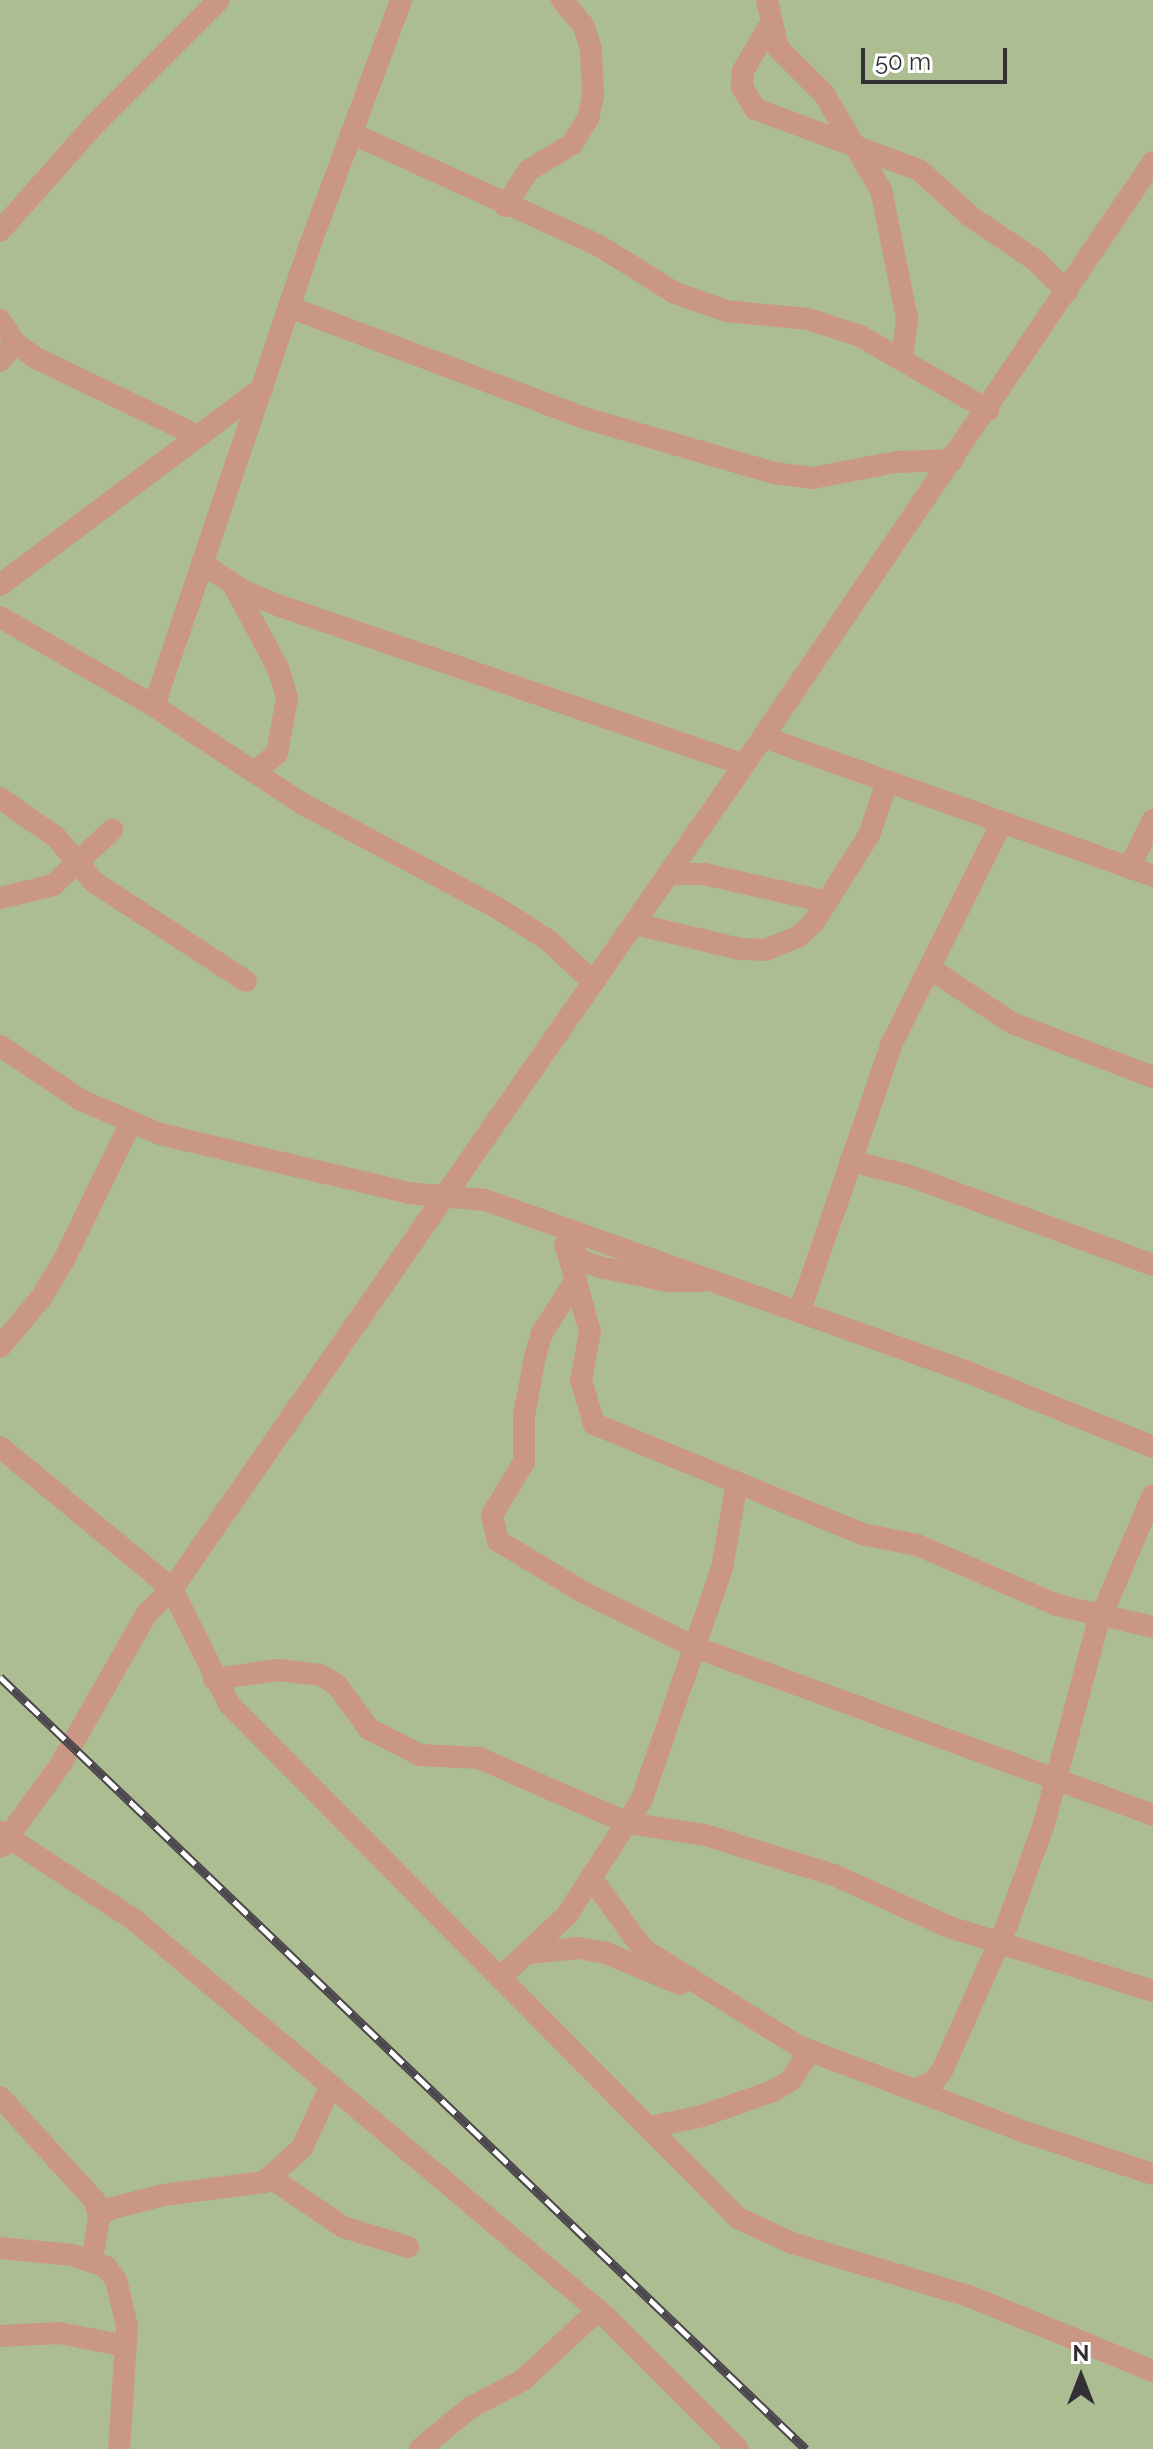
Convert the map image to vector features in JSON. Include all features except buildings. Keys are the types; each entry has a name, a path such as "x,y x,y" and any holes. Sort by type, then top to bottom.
{"street":[{"path":"0,231 95,124 219,0"},
{"path":"154,706 289,307 401,0"},
{"path":"505,206 529,170 572,144 588,118 593,96 591,49 583,25 562,0"},
{"path":"767,0 778,48 824,94 862,150 881,190 901,273 907,318 902,356"},
{"path":"771,23 743,71 749,103 804,131 919,170 970,216 1035,260 1067,292"},
{"path":"351,133 505,206 598,245 704,304 819,322 902,356 988,410"},
{"path":"738,2449 598,2310 133,1919 3,1839 77,1739 147,1613 172,1589 635,924 988,410 1153,162"},
{"path":"289,307 584,418 774,473 812,478 897,462 953,460"},
{"path":"0,320 15,343 66,375 198,436"},
{"path":"0,361 15,343"},
{"path":"0,585 262,388"},
{"path":"202,563 234,586 744,765"},
{"path":"234,586 278,668 287,698 277,753 256,771"},
{"path":"0,617 154,706 351,832 496,907 548,940 593,982"},
{"path":"763,737 1153,876"},
{"path":"635,924 710,944 765,950 798,937 827,902 878,819 887,782"},
{"path":"0,798 56,837 77,865 125,905 246,981"},
{"path":"1129,868 1153,820"},
{"path":"800,1310 843,1198 850,1161 891,1045 1002,822"},
{"path":"0,898 53,885 112,830"},
{"path":"669,874 704,874 827,902"},
{"path":"929,968 1012,1023 1153,1077"},
{"path":"0,1046 81,1100 131,1122 212,1147 409,1193 485,1200 800,1310 1153,1447"},
{"path":"0,1347 41,1298 64,1260 131,1122"},
{"path":"850,1161 907,1175 1153,1265"},
{"path":"551,1224 567,1249 590,1338 581,1367 583,1396 594,1424 862,1534 917,1545 1004,1585 1101,1617 1153,1627"},
{"path":"567,1249 583,1262 647,1278 712,1279"},
{"path":"576,1280 542,1333 529,1383 524,1462 492,1515 493,1535 570,1585 697,1648 933,1731 1054,1782 1153,1815"},
{"path":"0,1447 172,1589 214,1679 277,1757 651,2127 712,2196 761,2232 969,2296 1153,2371"},
{"path":"500,1978 567,1915 628,1823 647,1786 722,1568 737,1483"},
{"path":"916,2089 933,2082 942,2071 1044,1824 1101,1617 1153,1495"},
{"path":"214,1679 278,1670 321,1675 337,1685 369,1729 384,1740 420,1755 479,1758 504,1766 628,1823 705,1835 834,1875 996,1944 1153,1991"},
{"path":"592,1879 643,1949 809,2052 916,2089 1025,2132 1153,2174"},
{"path":"529,1953 578,1948 606,1953 723,1999"},
{"path":"651,2127 702,2116 773,2091 791,2080 809,2052"},
{"path":"99,2217 109,2209 163,2195 271,2178 291,2163 315,2130 330,2087"},
{"path":"0,2097 43,2149 83,2183 99,2217 92,2260"},
{"path":"271,2178 343,2227 408,2247"},
{"path":"0,2248 92,2260 106,2267 123,2296 126,2346 119,2449"},
{"path":"420,2449 471,2407 532,2373 598,2310"},
{"path":"0,2336 59,2333 126,2346"}],"green space":[{"path":"0,0 1153,0 1153,2449 0,2449"}],"railway":[{"path":"0,1677 806,2449"}]}
